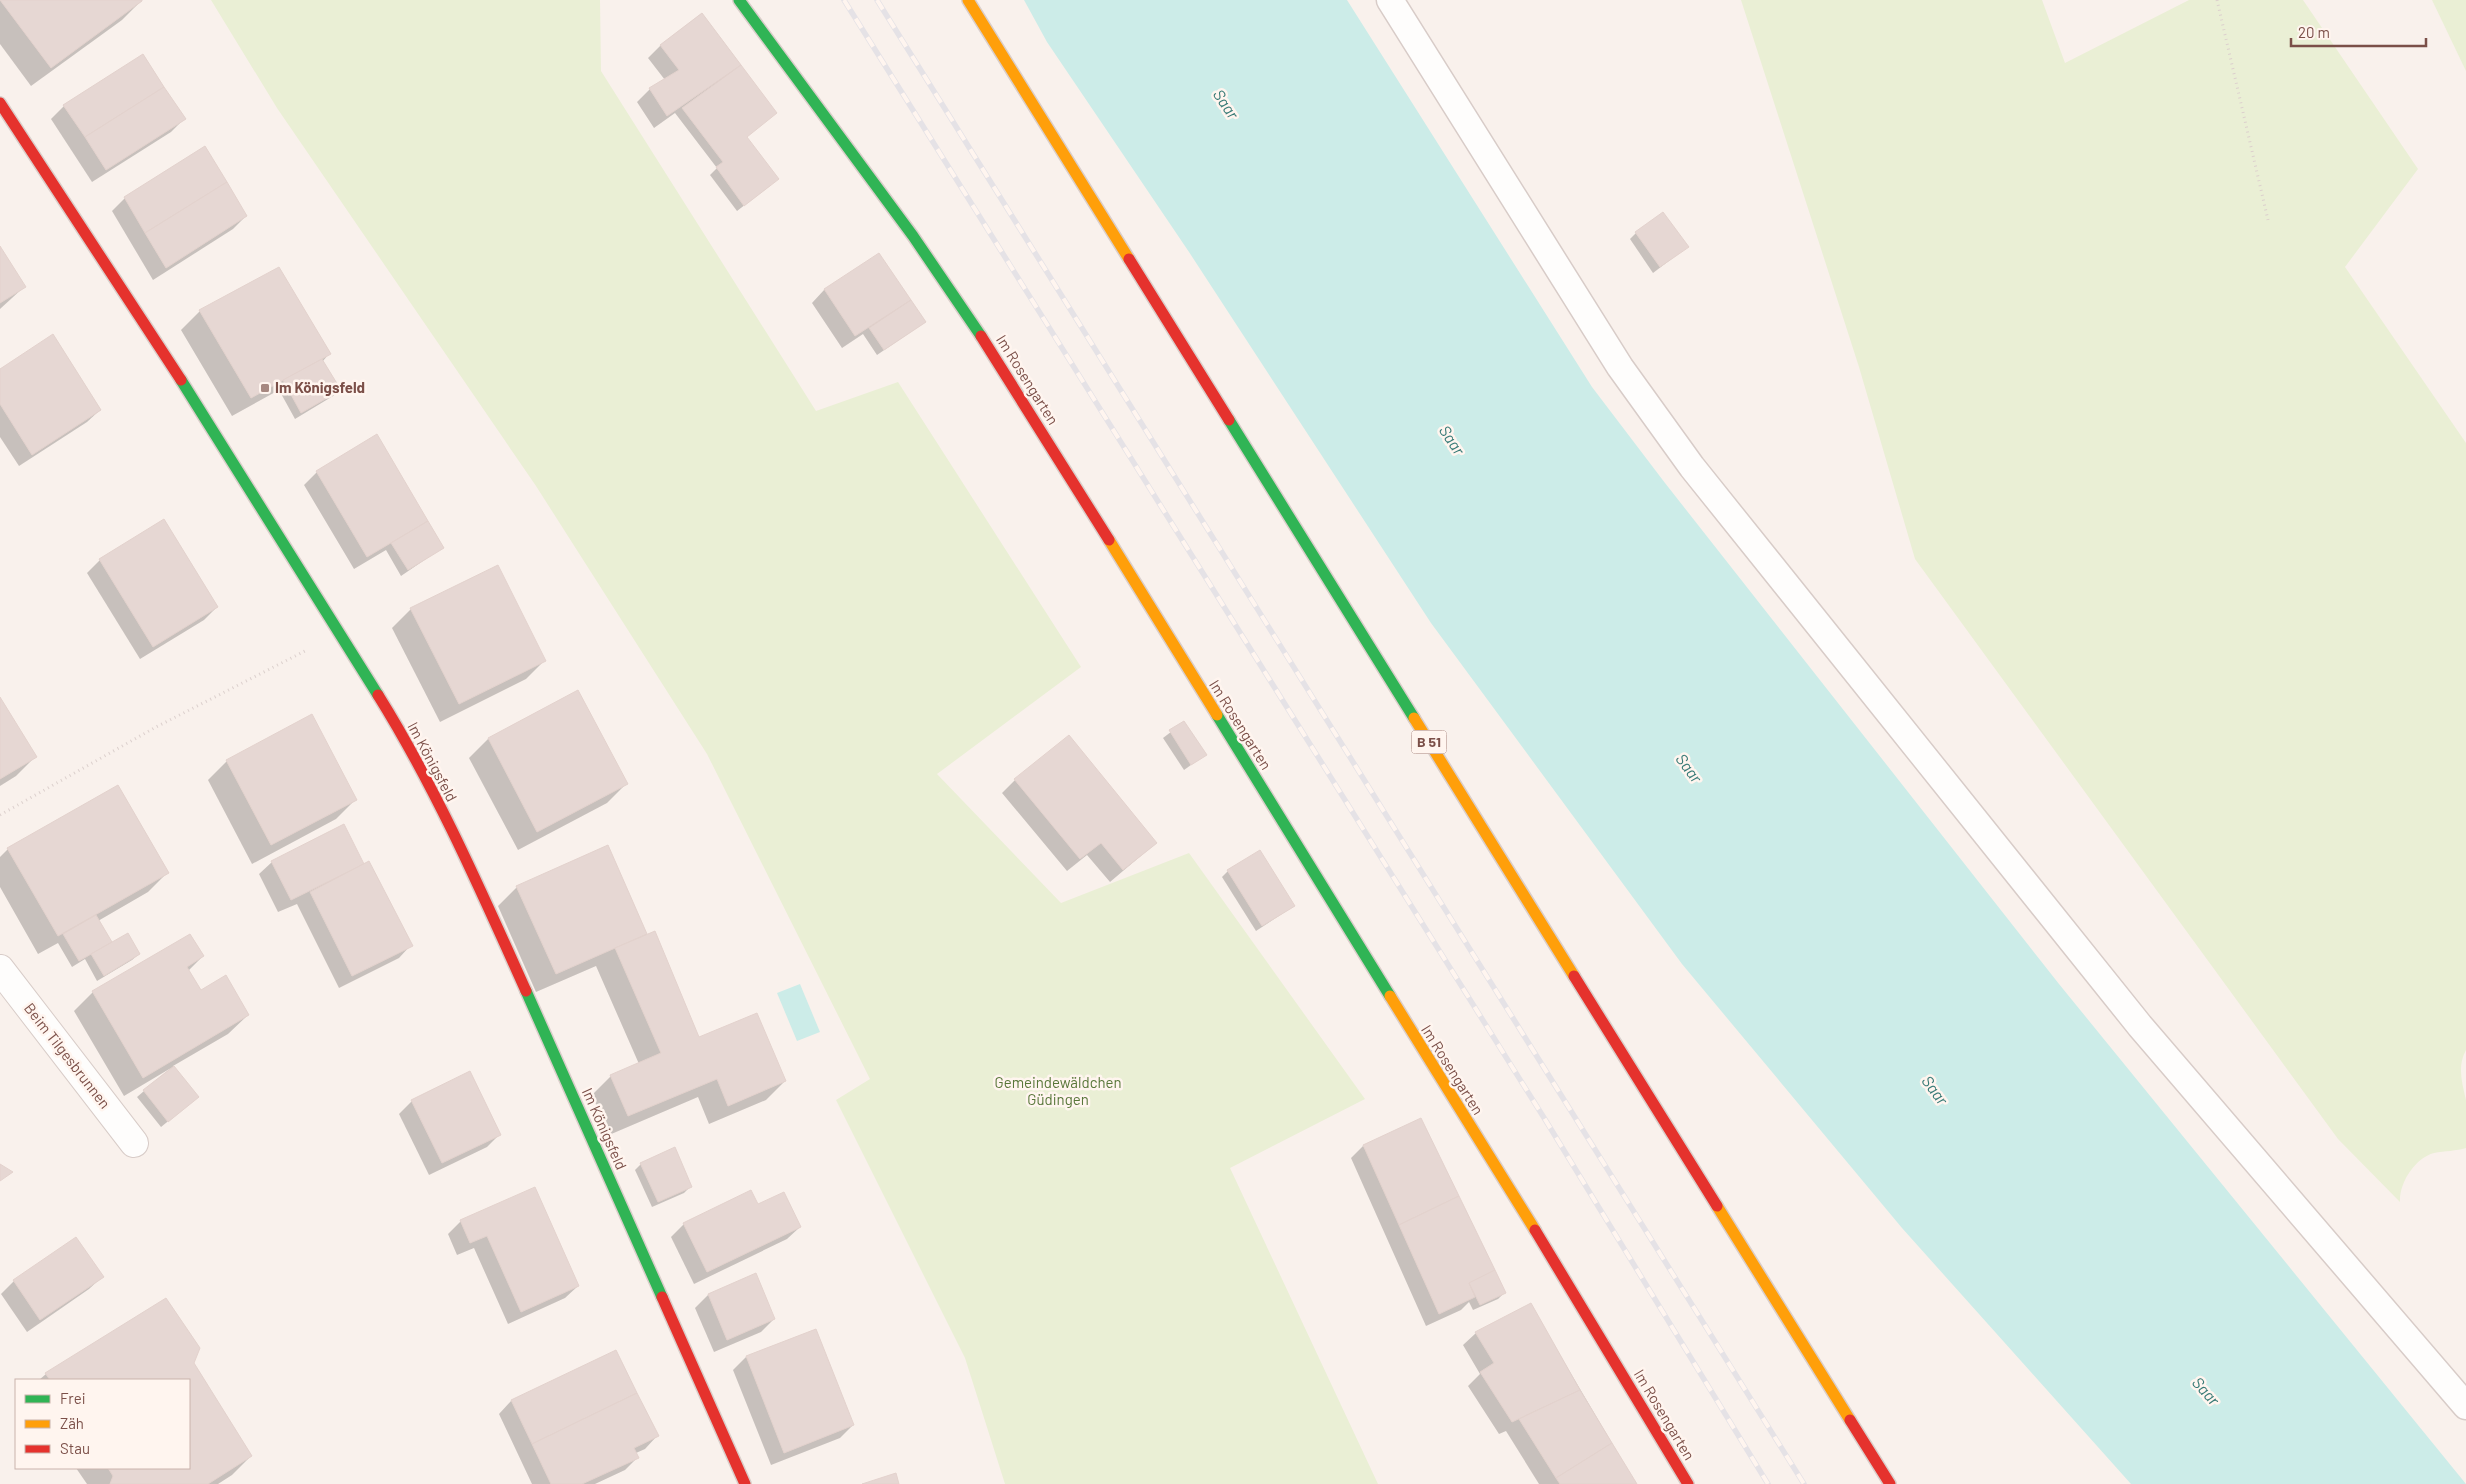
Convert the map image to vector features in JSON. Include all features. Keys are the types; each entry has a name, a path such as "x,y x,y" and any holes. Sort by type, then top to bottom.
{"street":[{"name":"Im Rosengarten","path":"739,0 914,236 1004,370 1546,1248 1688,1484"},
{"name":"B 51","path":"968,0 1890,1484"},
{"name":"Im Königsfeld","path":"0,103 140,315 402,734 486,901 745,1484"},
{"name":"Beim Tilgesbrunnen","path":"0,969 134,1143"}],"lane":[{"path":"1390,0 1620,367 1692,467 2140,1026 2466,1406"}],"path":[{"path":"2217,0 2268,220"},
{"path":"0,815 156,727 340,634"}],"green space":[{"name":"Gemeindewäldchen Güdingen","path":"211,0 600,0 601,71 816,411 898,382 1081,667 937,774 1061,903 1189,853 1365,1099 1230,1168 1378,1484 1005,1484 965,1358 836,1100 870,1079 707,754 536,486 277,108"},
{"path":"1741,0 2042,0 2065,63 2189,0 2303,0 2418,169 2345,267 2466,443 2466,1050 2461,1068 2466,1100 2466,1148 2434,1153 2421,1160 2405,1179 2400,1202 2338,1139 1915,559 1859,367"},
{"path":"2432,0 2466,0 2466,71"}],"water":[{"name":"Saar","path":"1024,0 1347,0 1592,387 1665,483 2059,984 2466,1484 2131,1484 1902,1228 1682,964 1431,623 1189,252 1047,42"},
{"path":"800,984 820,1032 797,1041 777,993"}],"building":[{"path":"0,0 142,0 142,1 51,68"},
{"path":"702,13 741,65 667,116 649,88 679,70 660,45"},
{"path":"143,54 164,87 85,137 63,105"},
{"path":"741,65 777,113 747,137 779,179 744,206 716,167 723,162 682,108"},
{"path":"164,87 186,119 106,170 85,137"},
{"path":"205,146 227,182 145,233 124,197"},
{"path":"227,182 247,216 166,268 145,233"},
{"path":"1663,212 1689,247 1660,267 1635,232"},
{"path":"0,246 26,287 0,303"},
{"path":"879,253 911,300 855,336 824,289"},
{"path":"279,267 331,354 251,398 199,310"},
{"path":"911,300 926,322 884,350 869,328"},
{"path":"53,334 101,410 32,455 0,404 0,369"},
{"path":"322,359 341,390 301,413 283,380"},
{"path":"377,434 428,521 367,557 316,471"},
{"path":"164,519 218,607 153,647 99,559"},
{"path":"428,521 444,548 408,570 391,543"},
{"path":"498,565 546,661 459,704 410,608"},
{"path":"578,690 628,784 537,832 488,738"},
{"path":"0,697 37,757 0,779"},
{"path":"312,714 357,800 271,845 226,760"},
{"path":"1184,721 1207,755 1191,765 1169,730"},
{"path":"1069,735 1157,843 1123,870 1101,843 1080,859 1014,779"},
{"path":"118,785 169,873 58,936 7,848"},
{"path":"344,824 364,864 291,900 271,861"},
{"path":"608,845 647,934 556,974 516,886"},
{"path":"1260,850 1295,906 1262,926 1227,870"},
{"path":"369,861 413,946 352,976 310,892"},
{"path":"96,915 112,942 79,961 63,934"},
{"path":"655,931 699,1037 757,1013 786,1081 728,1106 717,1079 628,1116 610,1075 661,1053 615,948"},
{"path":"128,933 140,954 104,976 91,954"},
{"path":"190,934 204,956 187,967 201,990 226,975 249,1015 143,1078 92,991"},
{"path":"174,1066 199,1097 168,1122 143,1090"},
{"path":"470,1071 501,1135 442,1163 411,1100"},
{"path":"1421,1118 1459,1196 1399,1225 1363,1145"},
{"path":"675,1147 692,1187 658,1202 640,1163"},
{"path":"0,1164 13,1172 0,1181"},
{"path":"535,1187 579,1286 521,1312 487,1236 470,1243 460,1220"},
{"path":"751,1190 758,1204 784,1192 801,1227 707,1272 683,1223"},
{"path":"1459,1196 1495,1270 1469,1283 1475,1297 1439,1314 1399,1225"},
{"path":"76,1237 104,1277 40,1320 13,1280"},
{"path":"1495,1270 1506,1293 1480,1305 1469,1283"},
{"path":"756,1273 775,1319 727,1340 708,1294"},
{"path":"166,1298 200,1348 194,1363 252,1456 208,1484 110,1484 113,1476 109,1469 190,1469 190,1379 49,1379 45,1373"},
{"path":"1531,1303 1580,1390 1512,1422 1480,1372 1494,1363 1475,1332"},
{"path":"816,1329 854,1425 784,1453 746,1356"},
{"path":"616,1350 637,1393 532,1444 511,1400"},
{"path":"1580,1390 1612,1443 1556,1478 1519,1419"},
{"path":"637,1393 659,1436 634,1448 639,1458 582,1484 551,1484 532,1444"},
{"path":"1612,1443 1637,1484 1560,1484 1556,1478"},
{"path":"896,1473 899,1484 862,1484"}],"railway":[{"path":"844,0 1546,1121 1768,1484"},
{"path":"877,0 1804,1484"}],"traffic: fast":[{"path":"739,0 913,236 981,336"},
{"path":"181,380 378,695"},
{"path":"1229,420 1414,718"},
{"path":"1217,715 1390,996"},
{"path":"526,991 662,1297"}],"traffic: slow":[{"path":"968,0 1129,259"},
{"path":"1109,540 1217,715"},
{"path":"1414,718 1574,976"},
{"path":"1390,996 1535,1230"},
{"path":"1717,1206 1850,1420"}],"traffic: jam":[{"path":"0,103 181,380"},
{"path":"1129,259 1229,420"},
{"path":"981,336 1109,540"},
{"path":"378,695 438,803 475,878 526,991"},
{"path":"1574,976 1717,1206"},
{"path":"1535,1230 1688,1484"},
{"path":"662,1297 745,1484"},
{"path":"1850,1420 1890,1484"}],"place":[{"name":"Im Königsfeld","path":"265,388"}]}
